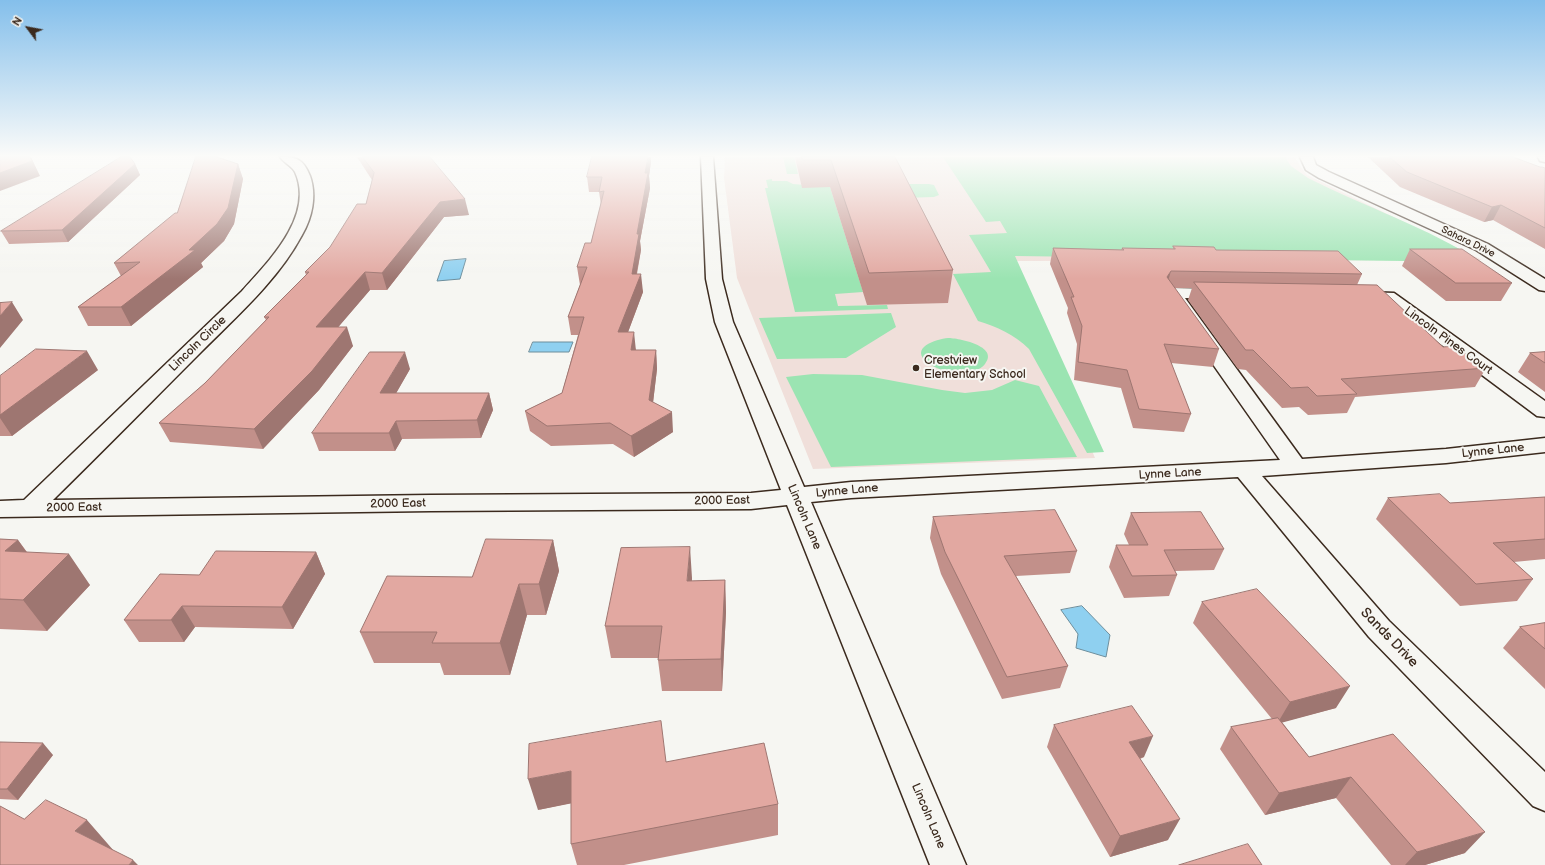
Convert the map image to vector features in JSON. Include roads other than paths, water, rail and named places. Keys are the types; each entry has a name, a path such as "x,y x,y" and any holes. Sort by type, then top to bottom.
{"street":[{"name":"Lincoln Circle","path":"30,509 248,296 300,228 307,202 307,197"},
{"name":"Lincoln Lane","path":"709,197 712,264 716,294 729,336 948,865"},
{"name":"Sahara Drive","path":"1373,197 1482,247 1545,286"},
{"path":"1241,294 1172,293 1296,468"},
{"name":"Lincoln Pines Court","path":"1348,296 1388,297 1545,411"},
{"name":"Lynne Lane","path":"795,496 851,490 1296,468 1446,456 1545,445"},
{"name":"Sands Drive","path":"1245,471 1379,630 1545,795"},
{"name":"2000 East","path":"0,509 447,503 751,501 795,496"}],"water":[{"path":"466,259 460,279 437,281 444,261"},
{"path":"533,342 573,342 569,352 529,352"},
{"path":"1082,606 1110,635 1106,657 1076,648 1078,634 1061,610"}],"place":[{"name":"Crestview Elementary School","path":"916,368"}]}
